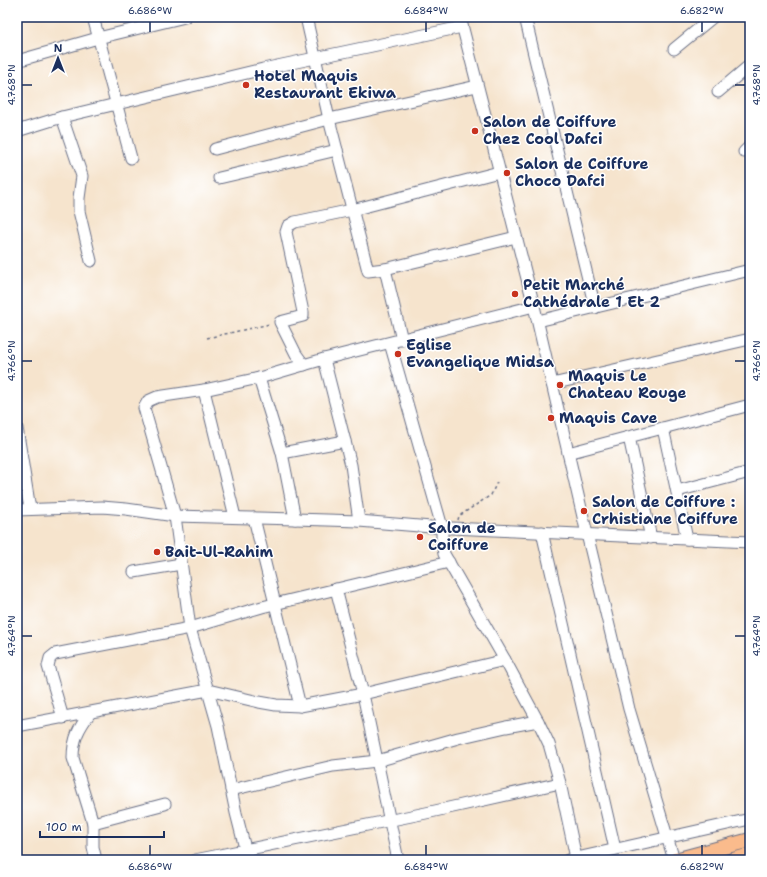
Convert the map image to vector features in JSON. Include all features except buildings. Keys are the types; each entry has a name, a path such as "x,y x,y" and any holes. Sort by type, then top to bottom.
{"main road":[{"path":"675,860 750,840"},
{"path":"733,860 750,856"}],"street":[{"path":"93,17 131,158"},
{"path":"17,60 98,38 185,17"},
{"path":"306,17 329,119 368,271 384,269 516,237"},
{"path":"525,17 595,308"},
{"path":"674,49 713,17"},
{"path":"17,131 62,117 263,69 316,58 461,22 538,321 629,710 675,860"},
{"path":"718,92 750,65"},
{"path":"214,149 329,119 477,86"},
{"path":"62,117 82,176 79,211 92,261"},
{"path":"220,178 337,150"},
{"path":"304,365 296,354 280,322 303,316 286,232 288,226 295,222 352,210 499,172"},
{"path":"384,269 402,340"},
{"path":"538,321 750,270"},
{"path":"246,855 230,790 218,726 190,628 175,516 144,408 148,401 158,397 204,390 259,378 324,359 534,306"},
{"path":"552,384 750,339"},
{"path":"390,343 442,527 444,554 505,660 549,744 560,783 572,859 750,819"},
{"path":"324,359 351,465 359,521"},
{"path":"259,378 282,453 295,519"},
{"path":"204,390 235,517"},
{"path":"568,453 750,405"},
{"path":"17,428 30,509"},
{"path":"663,428 687,539"},
{"path":"629,437 652,538"},
{"path":"282,453 345,441"},
{"path":"677,491 750,472"},
{"path":"17,510 102,507 175,516 359,521 457,528 750,542"},
{"path":"254,518 300,706"},
{"path":"542,532 615,849"},
{"path":"63,718 48,666 50,658 55,654 190,628 275,604 449,562"},
{"path":"134,572 181,564"},
{"path":"336,589 363,694 398,860"},
{"path":"22,726 208,690 276,705 300,706 363,694 505,660"},
{"path":"90,712 76,735 73,747 73,758 93,823 93,847 96,860"},
{"path":"230,790 319,768 377,761 506,727 538,722"},
{"path":"194,860 246,855 389,820 560,783"},
{"path":"93,823 166,804"}],"path":[{"path":"207,338 280,322"},
{"path":"457,528 459,516 491,495 496,482"}],"place":[{"name":"Hotel Maquis Restaurant Ekiwa","path":"246,85"},
{"name":"Salon de Coiffure Chez Cool Dafci","path":"475,131"},
{"name":"Salon de Coiffure Choco Dafci","path":"507,173"},
{"name":"Petit Marché Cathédrale 1 Et 2","path":"515,294"},
{"name":"Eglise Evangelique Midsa","path":"398,354"},
{"name":"Maquis Le Chateau Rouge","path":"560,385"},
{"name":"Maquis Cave","path":"551,418"},
{"name":"Salon de Coiffure : Crhistiane Coiffure","path":"584,511"},
{"name":"Salon de Coiffure","path":"420,537"},
{"name":"Bait-Ul-Rahim","path":"157,552"}]}
